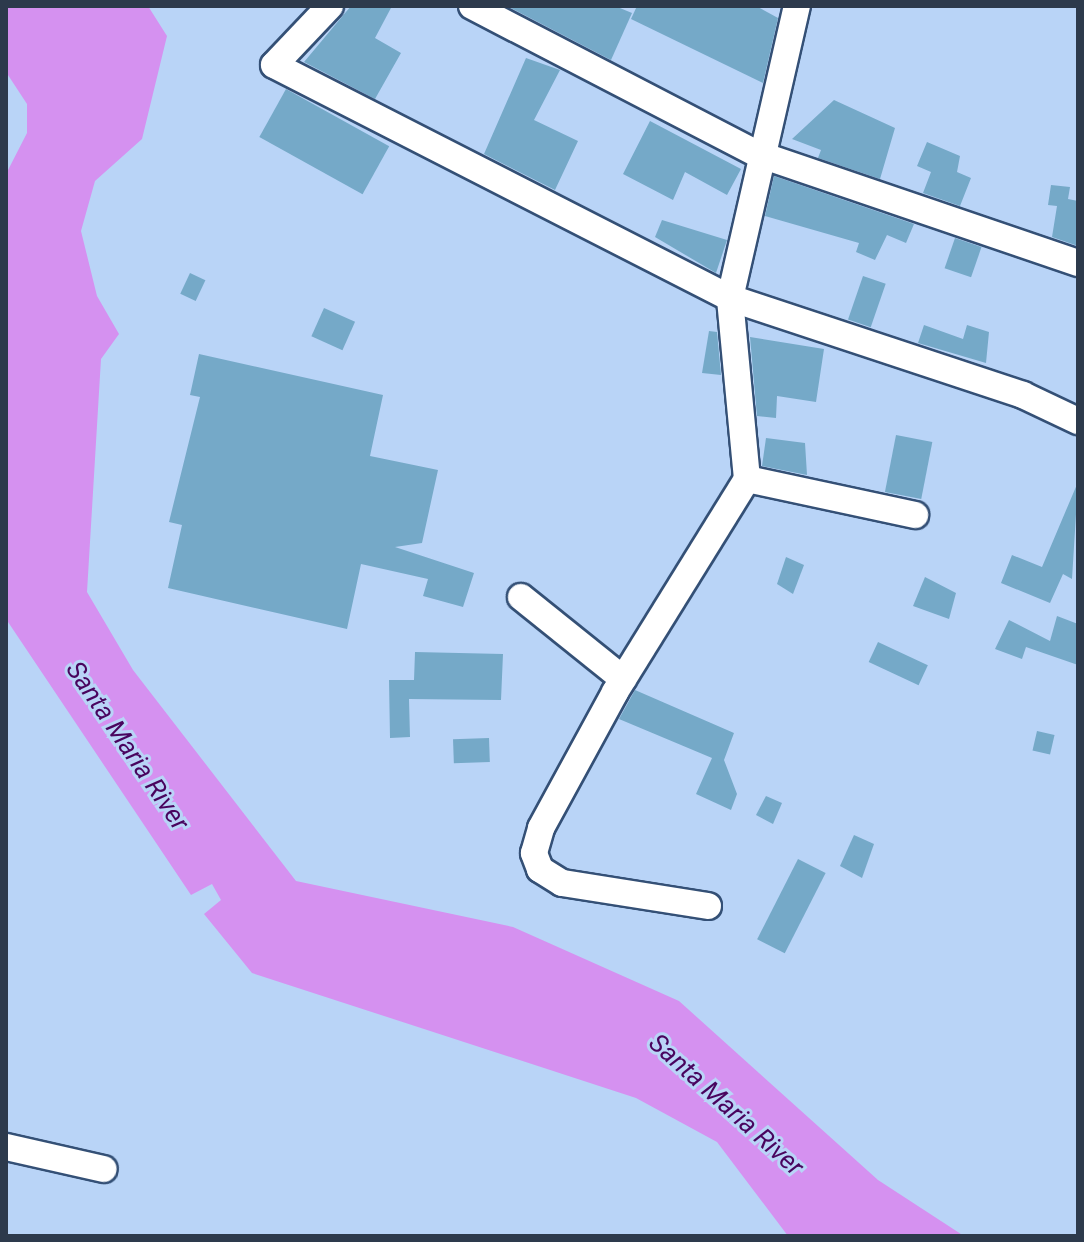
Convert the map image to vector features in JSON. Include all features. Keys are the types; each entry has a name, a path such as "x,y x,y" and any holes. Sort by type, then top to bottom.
{"street":[{"path":"330,6 274,65 730,298 1023,395 1078,421"},
{"path":"472,6 758,154 1078,263"},
{"path":"708,906 562,883 540,869 534,853 541,828 623,679 747,479 730,298 758,154 797,6"},
{"path":"747,479 915,515"},
{"path":"521,597 623,679"},
{"path":"6,1147 104,1169"}],"water":[{"name":"Santa Maria River","path":"6,6 148,6 167,36 142,139 95,181 81,231 97,296 119,334 101,359 87,592 133,670 296,881 513,927 679,1001 878,1180 964,1236 788,1236 717,1142 636,1098 252,973 204,914 221,900 212,884 191,895 6,619 6,174 27,133 27,104 6,72"}],"building":[{"path":"351,6 392,6 375,38 401,53 375,99 304,62"},
{"path":"507,6 615,6 632,13 611,60"},
{"path":"637,6 756,6 778,18 763,83 631,19"},
{"path":"526,58 560,70 534,120 578,141 555,190 484,154"},
{"path":"286,89 389,146 363,194 259,137"},
{"path":"834,100 895,128 880,179 818,158 821,150 792,139"},
{"path":"650,121 741,169 727,195 685,172 673,200 623,174"},
{"path":"927,142 960,156 957,172 971,178 960,206 923,193 931,172 917,166"},
{"path":"774,176 914,224 906,243 887,235 875,260 856,252 859,243 765,216"},
{"path":"1051,185 1070,187 1068,199 1078,201 1078,246 1052,237 1057,206 1048,205"},
{"path":"662,220 727,240 716,273 655,237"},
{"path":"955,238 981,247 971,277 945,268"},
{"path":"190,273 205,280 196,301 180,294"},
{"path":"863,276 886,284 871,327 848,319"},
{"path":"324,308 355,322 342,350 311,336"},
{"path":"924,325 963,339 967,325 989,332 986,363 918,343"},
{"path":"709,331 717,332 721,375 702,373"},
{"path":"750,337 824,349 816,402 777,396 776,418 757,416"},
{"path":"199,354 383,395 370,456 438,470 422,543 395,547 474,573 463,607 423,596 428,579 361,564 347,629 168,588 182,525 169,522 200,397 190,395"},
{"path":"896,435 932,442 921,499 885,492"},
{"path":"766,438 805,443 807,475 762,466"},
{"path":"1078,482 1072,579 1063,574 1050,603 1001,583 1012,555 1042,567"},
{"path":"786,557 804,565 793,594 777,584"},
{"path":"925,577 956,593 949,619 913,606"},
{"path":"1057,616 1078,624 1078,665 1026,647 1022,659 995,649 1009,620 1050,641"},
{"path":"878,642 928,665 919,685 869,662"},
{"path":"415,652 503,654 501,700 409,699 410,737 390,738 389,680 414,680"},
{"path":"635,690 734,733 724,760 737,794 731,810 696,794 712,758 619,719"},
{"path":"1037,731 1055,735 1050,755 1033,750"},
{"path":"489,738 490,762 454,763 453,739"},
{"path":"766,796 782,803 773,824 756,815"},
{"path":"854,835 874,844 862,878 840,866"},
{"path":"798,859 826,873 785,953 757,939"}]}
